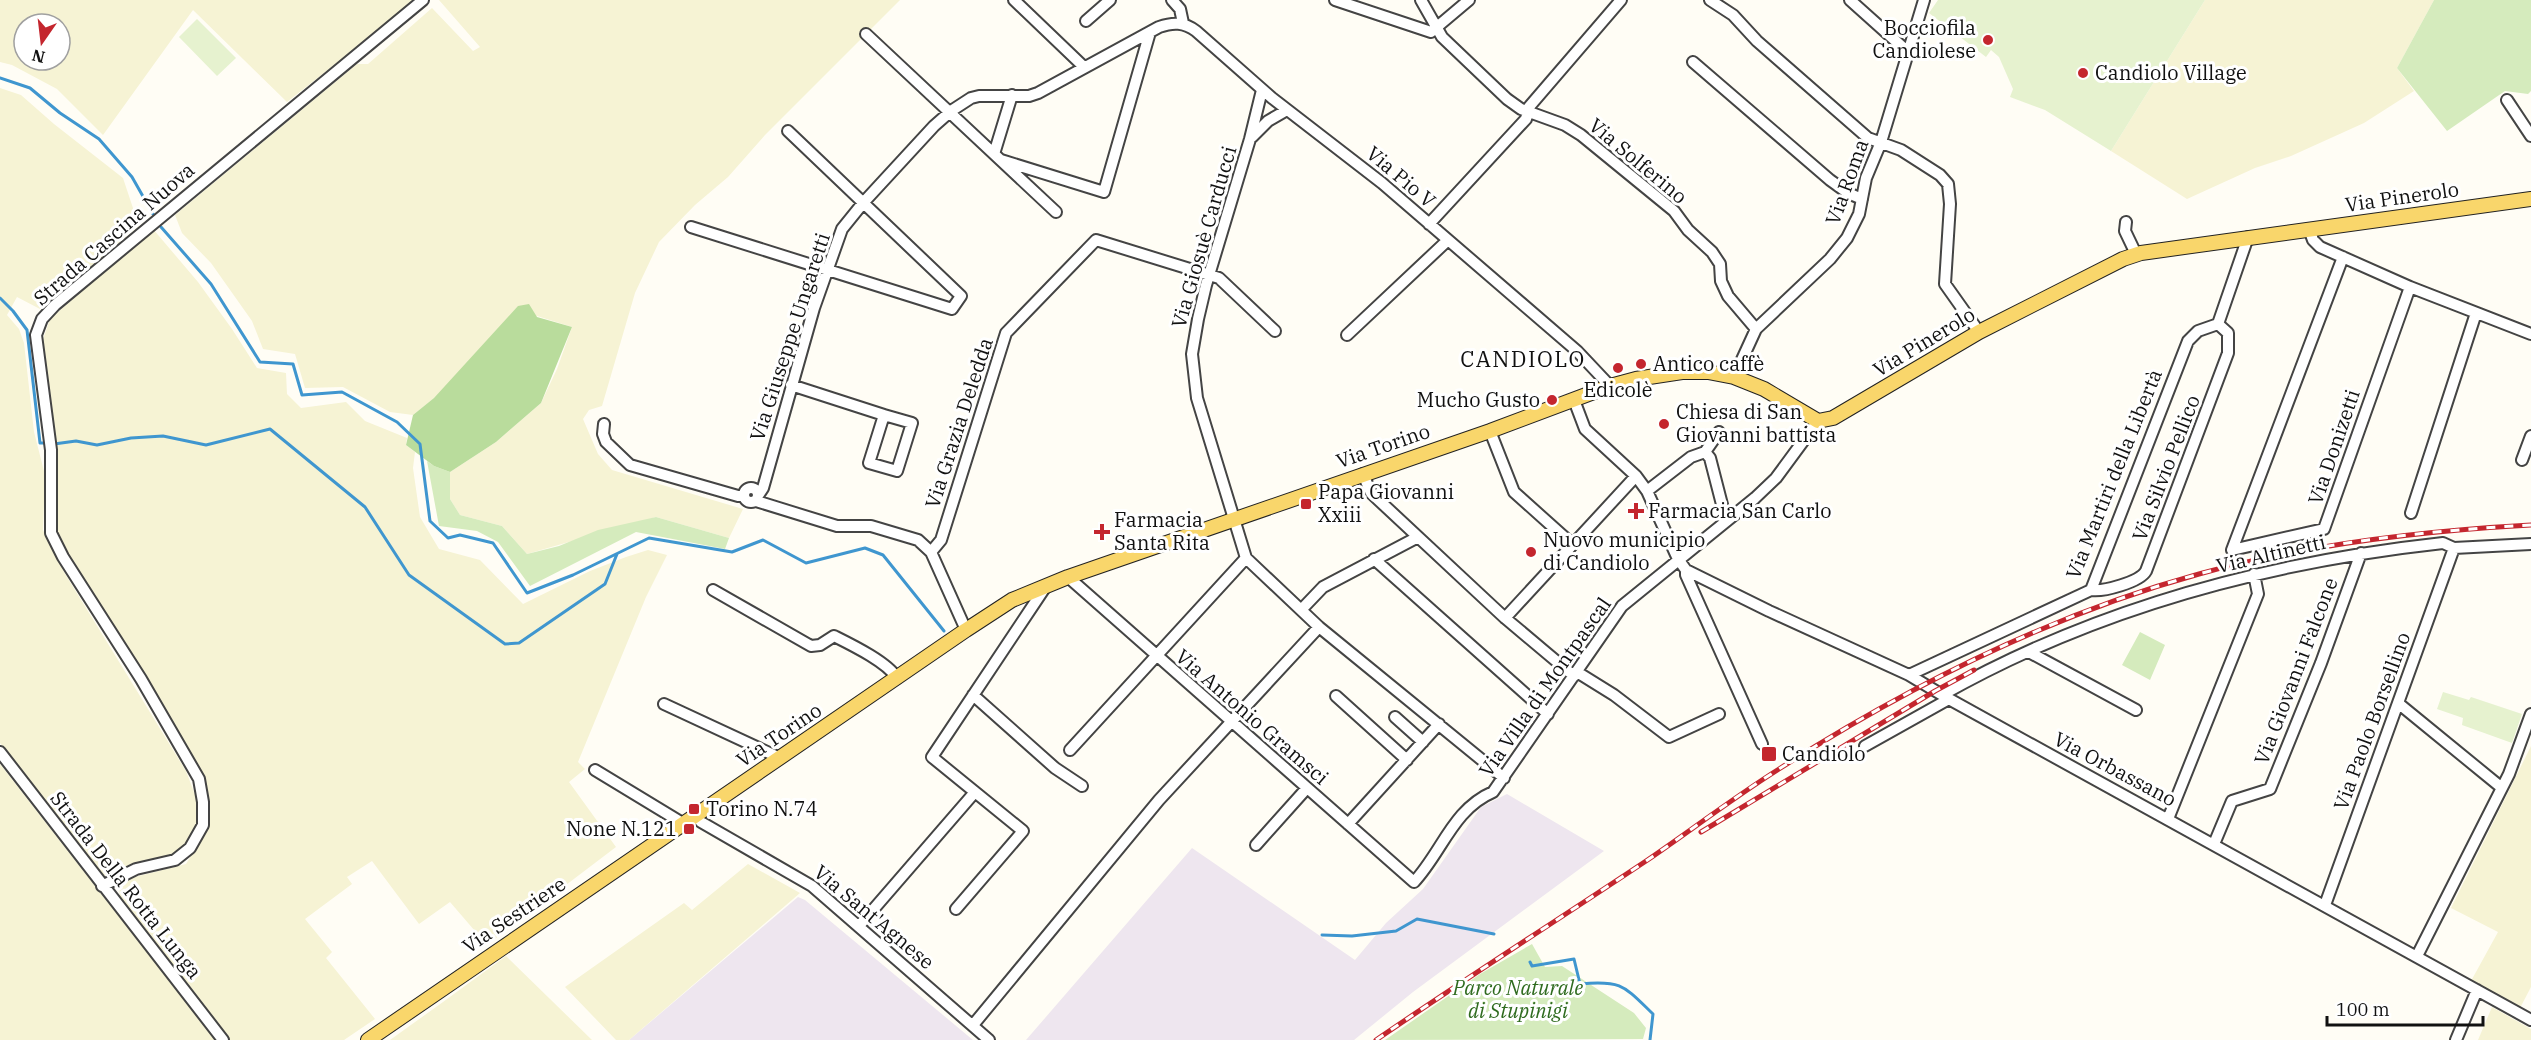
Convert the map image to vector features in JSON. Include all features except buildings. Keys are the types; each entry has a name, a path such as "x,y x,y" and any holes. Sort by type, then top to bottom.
{"main road":[{"name":"Via Pinerolo","path":"1818,421 1833,418 1979,332 2136,254 2162,248 2531,199"},
{"name":"Via Torino","path":"690,820 1012,600 1068,577 1490,431 1610,386 1636,379 1682,372 1708,372 1734,377"},
{"path":"1734,377 1764,389 1818,421"},
{"name":"Via Sestriere","path":"368,1040 509,941 690,820"}],"street":[{"name":"Strada Cascina Nuova","path":"102,886 136,869 175,860 190,848 203,825 203,802 199,779 141,679 63,557 51,533 51,450 36,335 42,319 55,305 423,0"},
{"path":"1014,0 1084,67"},
{"path":"1086,21 1110,0"},
{"name":"Via Pio V","path":"1172,0 1180,9 1183,23 1196,31 1262,90 1382,183 1577,351 1610,386"},
{"path":"1335,0 1431,32 1469,0"},
{"name":"Via Solferino","path":"1421,0 1436,28 1492,86 1528,112 1565,125 1581,135 1674,211 1688,230 1717,258 1724,289 1756,329"},
{"path":"1429,224 1526,119 1529,107 1621,0"},
{"path":"1710,0 1733,15 1757,41 1868,138 1901,150 1940,175 1948,184 1950,204 1945,284 1979,332"},
{"path":"1850,0 1908,52"},
{"name":"Via Roma","path":"1734,377 1756,329 1841,245 1859,214 1866,178 1881,142 1924,0"},
{"name":"Via Giuseppe Ungaretti","path":"753,495 766,472 791,385 842,229 863,203 950,112 971,98 1038,93 1150,32 1172,23 1183,23"},
{"path":"997,157 1104,192 1150,32"},
{"path":"866,34 1056,212"},
{"path":"1693,62 1830,180 1848,193 1862,199"},
{"name":"Via Giosuè Carducci","path":"1246,558 1223,491 1193,380 1194,340 1210,274 1262,90"},
{"path":"997,157 1012,95"},
{"path":"2507,100 2531,136"},
{"name":"Via Giosuè Carducci","path":"1250,139 1268,120 1287,110"},
{"path":"691,227 952,309 961,296 788,131"},
{"path":"2126,222 2125,231 2136,254"},
{"path":"2309,229 2313,240 2320,247 2410,287 2531,334"},
{"path":"2218,324 2248,237"},
{"name":"Via Grazia Deledda","path":"931,552 941,540 1006,333 1096,240 1219,278 1275,331"},
{"path":"1347,335 1448,240"},
{"name":"Via Donizetti","path":"2343,257 2232,550 2324,529 2410,287"},
{"path":"2411,513 2476,313"},
{"name":"Via Silvio Pellico","path":"2091,591 2098,592 2139,578 2146,571 2228,353 2228,333 2218,324"},
{"name":"Via Martiri della Libertà","path":"1909,675 2091,591 2188,341 2198,331 2218,324"},
{"path":"791,385 912,423 897,471 869,463 884,415"},
{"name":"Via Orbassano","path":"1574,400 1585,429 1636,476 1647,491 1678,560 1686,570 1909,675 2531,1020"},
{"name":"Via Villa di Montpascal","path":"1414,882 1426,869 1471,804 1493,792 1504,778 1576,674 1604,629 1622,606 1755,498 1776,478 1818,421"},
{"path":"604,424 603,434 606,442 630,465 738,496 753,495 837,526 879,528 918,540 931,552 966,630"},
{"path":"1490,431 1514,492 1572,544"},
{"path":"1647,491 1691,457 1705,452 1719,432"},
{"path":"2522,460 2531,436"},
{"path":"1705,452 1710,458 1726,520"},
{"path":"1363,474 1371,493 1505,618 1576,674 1614,695 1669,737 1719,714"},
{"path":"1505,618 1636,476"},
{"path":"1301,610 1323,587 1418,537"},
{"name":"Via Altinetti","path":"1865,746 1945,697 2029,652 2119,614 2254,574 2361,553 2444,543 2454,548 2531,544"},
{"name":"Via Paolo Borsellino","path":"2325,905 2454,548"},
{"name":"Via Giovanni Falcone","path":"2214,844 2232,801 2270,789 2321,663 2361,553"},
{"path":"1070,750 1246,558 1318,627 1504,778"},
{"path":"1374,560 1548,714"},
{"path":"1686,570 1686,575 1762,744"},
{"path":"2168,819 2258,594 2254,574"},
{"name":"Via Antonio Gramsci","path":"1068,577 1414,882"},
{"path":"956,909 1023,831 932,757 1046,586"},
{"path":"712,590 812,646 820,645 834,636 890,668 897,678"},
{"path":"973,1025 1159,800 1318,627"},
{"path":"2029,652 2136,710"},
{"path":"973,695 1055,768 1082,786"},
{"path":"1336,696 1407,760"},
{"path":"2398,703 2502,788"},
{"path":"664,704 780,758"},
{"path":"2417,956 2509,774 2531,714"},
{"path":"1395,717 1423,742"},
{"path":"1348,824 1439,724"},
{"name":"Strada Della Rotta Lunga","path":"0,752 223,1040"},
{"name":"Via Sant'Agnese","path":"595,770 690,820 701,822 802,879 989,1040"},
{"path":"1256,844 1307,788"},
{"path":"859,926 975,792"},
{"path":"2456,1040 2477,990"}],"shaded area":[{"path":"0,0 417,0 287,102 193,10 103,135 57,89 25,72 72,72 72,12 12,12 12,65 0,62"},
{"path":"439,0 900,0 765,135 728,177 695,205 659,242 635,293 602,406 589,410 583,419 598,454 612,470 743,509 729,538 656,517 527,554 502,526 460,515 450,499 450,472 496,442 541,403 557,369 572,327 537,316 413,415 390,412 343,387 305,388 295,354 263,349 252,321 211,263 182,233 175,215 357,64 368,64 432,8 473,51 480,47"},
{"path":"2205,0 2434,0 2397,68 2414,91 2364,123 2187,199 2111,151"},
{"path":"0,88 21,95 123,178 139,226 40,309 17,297 7,315 19,329 24,343 34,432 45,475 43,530 64,572 186,771 197,800 196,828 178,854 104,876 0,743"},
{"path":"153,229 198,282 257,368 286,373 287,394 301,408 346,402 365,421 407,438 406,445 415,452 413,468 420,517 439,549 480,560 523,604 590,571 626,557 648,550 667,555 646,597 578,762 585,769 569,782 616,847 487,945 450,902 419,924 372,861 347,877 352,884 305,919 332,952 326,958 375,1019 344,1040 227,1040 120,902 119,881 186,864 206,831 210,811 206,784 71,567 56,528 41,345 50,319"},
{"path":"2531,746 2531,987 2520,1008 2471,981 2498,932 2451,908"},
{"path":"0,764 215,1040 0,1040"},
{"path":"1507,794 1604,851 1413,992 1354,1040 1026,1040 1192,848 1355,960 1386,923 1423,889 1481,807"},
{"path":"748,864 800,893 629,1040 616,1040 565,987 684,903 692,910"},
{"path":"798,897 805,900 973,1040 629,1040"},
{"path":"506,956 592,1040 390,1040 443,1002"},
{"path":"2492,1007 2531,1029 2531,1040 2478,1040"}],"green space":[{"name":"Candiolo Village","path":"1938,0 2205,0 2111,151 2045,110 2010,97 2013,89 1999,57 1991,50 1986,57 1929,13"},
{"path":"2434,0 2531,0 2531,91 2528,94 2505,91 2447,131 2397,68"},
{"path":"197,19 236,58 217,76 179,37"},
{"path":"529,304 537,317 572,327 541,403 496,442 450,472 434,466 406,445 413,415 434,398 518,306"},
{"path":"427,461 450,472 450,499 460,515 502,526 527,554 559,546 598,530 656,517 729,538 725,549 636,532 530,586 498,542 477,531 439,526"},
{"path":"2140,632 2165,645 2150,680 2122,665"},
{"path":"2443,692 2469,700 2471,697 2522,714 2512,743 2462,725 2463,718 2437,709"},
{"name":"Parco Naturale di Stupinigi","path":"1532,944 1545,967 1562,966 1634,1013 1646,1028 1643,1039 1385,1040 1480,974"}],"waterway":[{"path":"0,78 30,88 60,113 99,139 132,177 153,214"},
{"path":"161,227 211,284 260,362 293,364 302,395 342,392 397,422 420,444 430,521 448,538 460,535 493,543 527,593 573,575 649,538 732,552 763,540 806,563 865,548 883,555 944,631"},
{"path":"0,298 27,330 40,443 47,443"},
{"path":"54,444 76,441 97,445 131,438 163,436 206,445 270,429 365,507 409,575 505,644 519,643 605,584 617,554"},
{"path":"1322,935 1352,936 1396,931 1417,919 1494,934"},
{"path":"1530,962 1532,966 1574,959 1580,984 1614,984 1628,991 1653,1014 1650,1040"}],"railway":[{"path":"1376,1040 1828,738 1930,682 2035,632 2144,591 2199,574 2281,555 2405,535 2531,525"},
{"path":"1701,832 1935,691 1974,670"}],"place":[{"name":"Bocciofila Candiolese","path":"1988,40"},
{"name":"Candiolo Village","path":"2083,73"},
{"name":"Antico caffè","path":"1641,364"},
{"name":"Edicolè","path":"1618,368"},
{"name":"Mucho Gusto","path":"1552,400"},
{"name":"Chiesa di San Giovanni battista","path":"1664,424"},
{"name":"Papa Giovanni Xxiii","path":"1306,504"},
{"name":"Farmacia San Carlo","path":"1636,511"},
{"name":"Farmacia Santa Rita","path":"1102,532"},
{"name":"Nuovo municipio di Candiolo","path":"1531,552"},
{"name":"Candiolo","path":"1769,754"},
{"name":"Torino N.74","path":"694,809"},
{"name":"None N.121","path":"689,829"}],"district":[{"name":"CANDIOLO","path":"1523,359"}]}
